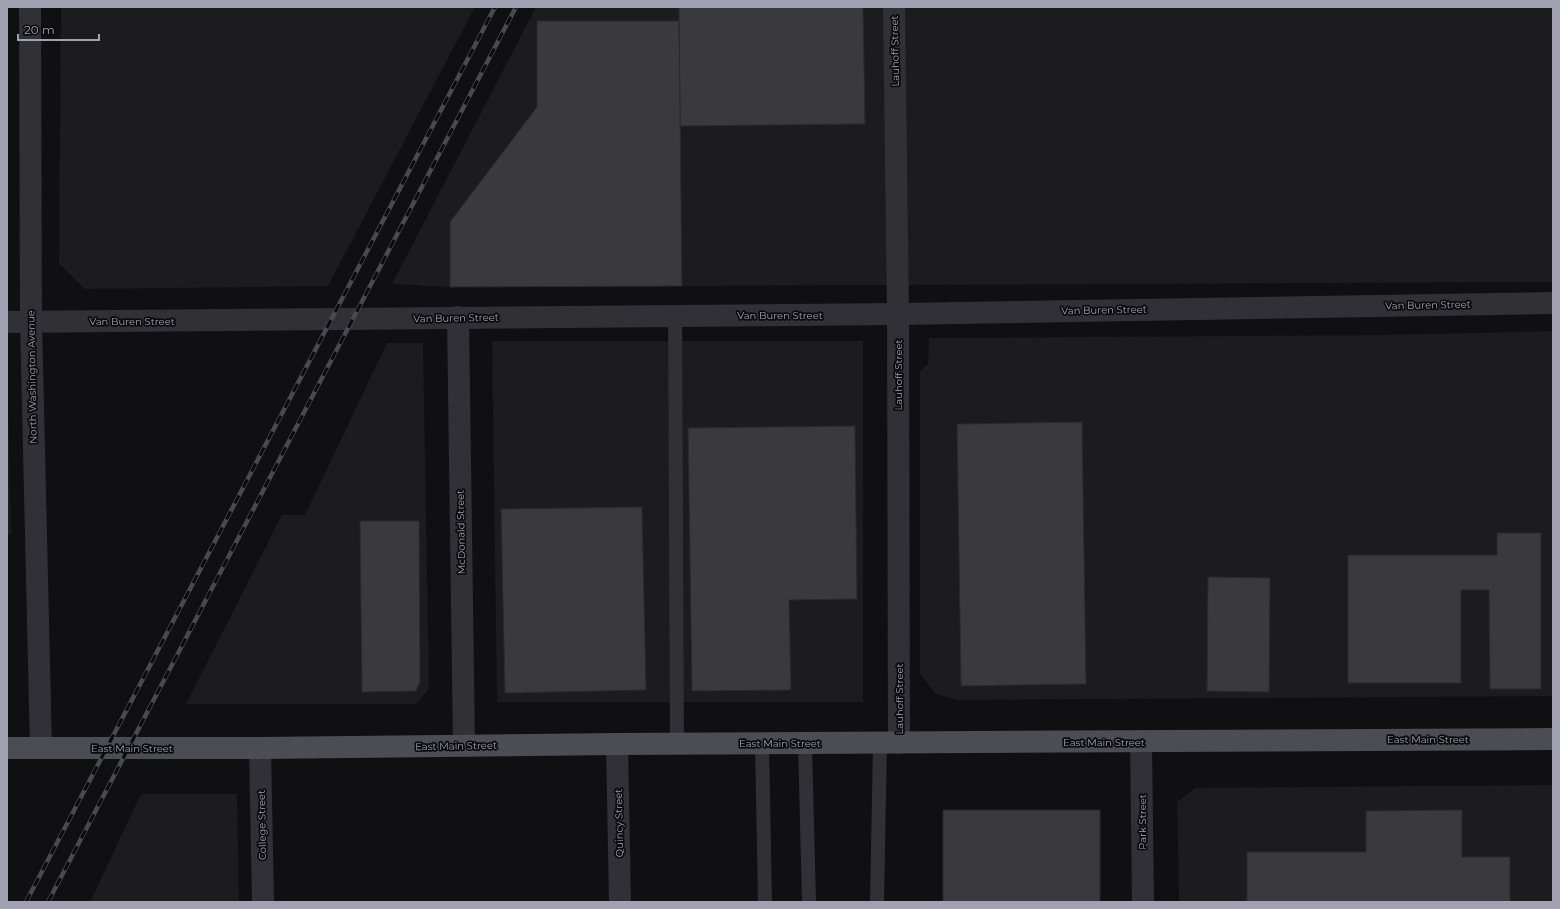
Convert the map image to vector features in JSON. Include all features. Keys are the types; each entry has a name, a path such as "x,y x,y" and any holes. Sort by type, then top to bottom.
{"main road":[{"name":"East Main Street","path":"7,748 260,748 617,744 1141,742 1553,738"}],"street":[{"name":"North Washington Avenue","path":"30,7 31,322 41,748"},
{"name":"Lauhoff Street","path":"889,743 898,314 894,7"},
{"name":"Van Buren Street","path":"7,322 898,314 1553,303"},
{"name":"McDonald Street","path":"458,317 464,746"},
{"name":"Park Street","path":"1141,742 1143,902"},
{"name":"Quincy Street","path":"617,744 620,902"},
{"name":"College Street","path":"260,748 263,902"}],"lane":[{"path":"675,315 677,744"},
{"path":"878,902 889,743"},
{"path":"762,744 765,902"},
{"path":"805,744 809,902"}],"shaded area":[{"path":"61,7 475,7 328,286 85,289 59,263"},
{"path":"536,7 1553,7 1553,282 450,287 392,284"},
{"path":"1553,331 1553,696 957,700 936,694 920,674 920,372 928,364 929,338 1381,335"},
{"path":"492,341 863,341 863,702 497,702"},
{"path":"387,343 423,343 429,689 416,704 186,704 282,515 305,515"},
{"path":"7,353 11,534 7,534"},
{"path":"1553,785 1553,902 1179,902 1177,802 1195,788"},
{"path":"141,794 237,794 239,902 90,902"}],"building":[{"path":"679,7 863,7 865,124 680,126"},
{"path":"537,21 679,21 682,286 450,287 450,222 537,107"},
{"path":"1082,422 1086,684 961,686 957,424"},
{"path":"855,426 857,599 789,600 791,690 692,691 688,428"},
{"path":"642,507 646,690 505,693 501,509"},
{"path":"360,521 419,521 420,682 416,691 362,692"},
{"path":"1497,533 1541,533 1541,689 1490,689 1489,590 1461,590 1461,683 1348,683 1348,555 1497,555"},
{"path":"1208,577 1270,578 1269,692 1207,691"},
{"path":"943,810 1100,810 1100,902 943,902"},
{"path":"1462,810 1462,857 1510,857 1510,902 1247,902 1247,852 1366,852 1366,811"}],"railway":[{"path":"26,902 495,7"},
{"path":"48,902 516,7"}]}
